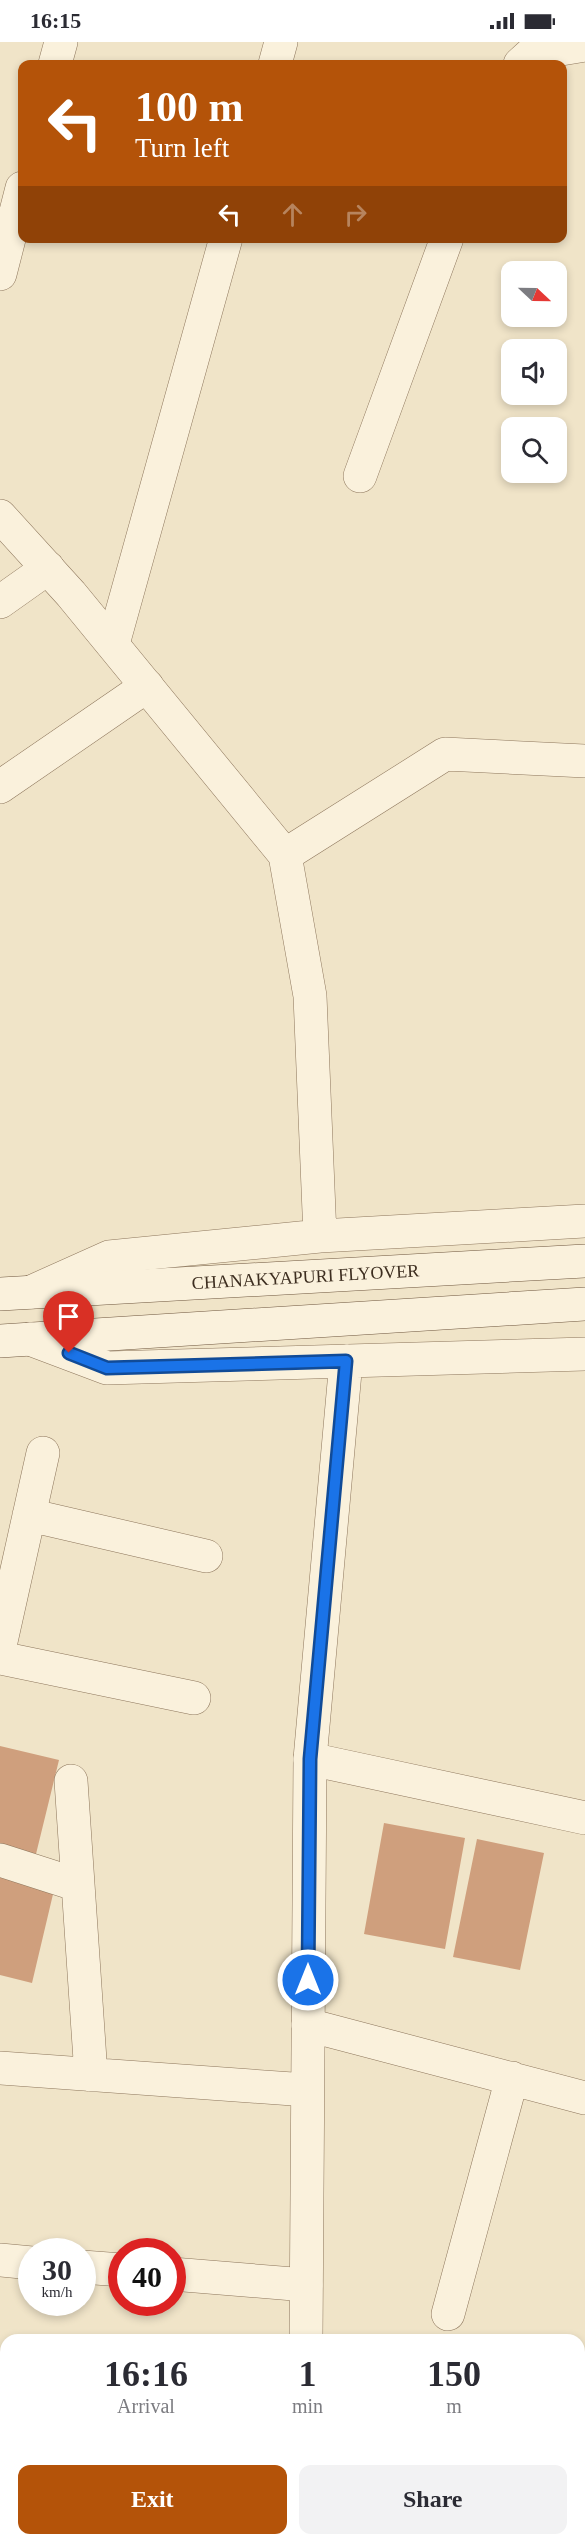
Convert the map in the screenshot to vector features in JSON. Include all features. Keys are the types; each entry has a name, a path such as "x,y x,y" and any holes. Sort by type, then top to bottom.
{"street":[{"path":"56,60 61,42"},
{"path":"276,60 281,42"},
{"path":"524,60 531,54 585,45"},
{"path":"0,274 18,204"},
{"path":"113,644 225,243"},
{"path":"360,476 445,243"},
{"path":"0,516 113,644 285,855 310,996 320,1236"},
{"path":"0,602 48,568"},
{"path":"0,787 147,686"},
{"path":"285,855 445,754 585,761"},
{"path":"13,1294 109,1257 320,1236 585,1221"},
{"name":"CHANAKYAPURI FLYOVER","path":"13,1294 203,1281 585,1261"},
{"path":"15,1340 585,1304"},
{"path":"15,1340 107,1368 585,1354"},
{"path":"306,2334 310,1759 346,1361"},
{"path":"0,1646 43,1453"},
{"path":"29,1515 206,1556"},
{"path":"0,1658 194,1698"},
{"path":"310,1759 585,1818"},
{"path":"71,1781 91,2075"},
{"path":"0,1860 78,1885"},
{"path":"308,2025 585,2098"},
{"path":"0,2068 308,2091"},
{"path":"448,2314 512,2078"},
{"path":"0,2260 18,2262"},
{"path":"186,2275 306,2285"}],"building":[{"path":"0,1746 59,1760 36,1854 0,1845"},
{"path":"384,1823 465,1838 445,1949 364,1934"},
{"path":"477,1839 544,1853 520,1970 453,1957"},
{"path":"0,1876 54,1890 32,1983 0,1975"}],"route":[{"path":"69,1353 107,1368 346,1361 310,1759 308,1980"}]}
